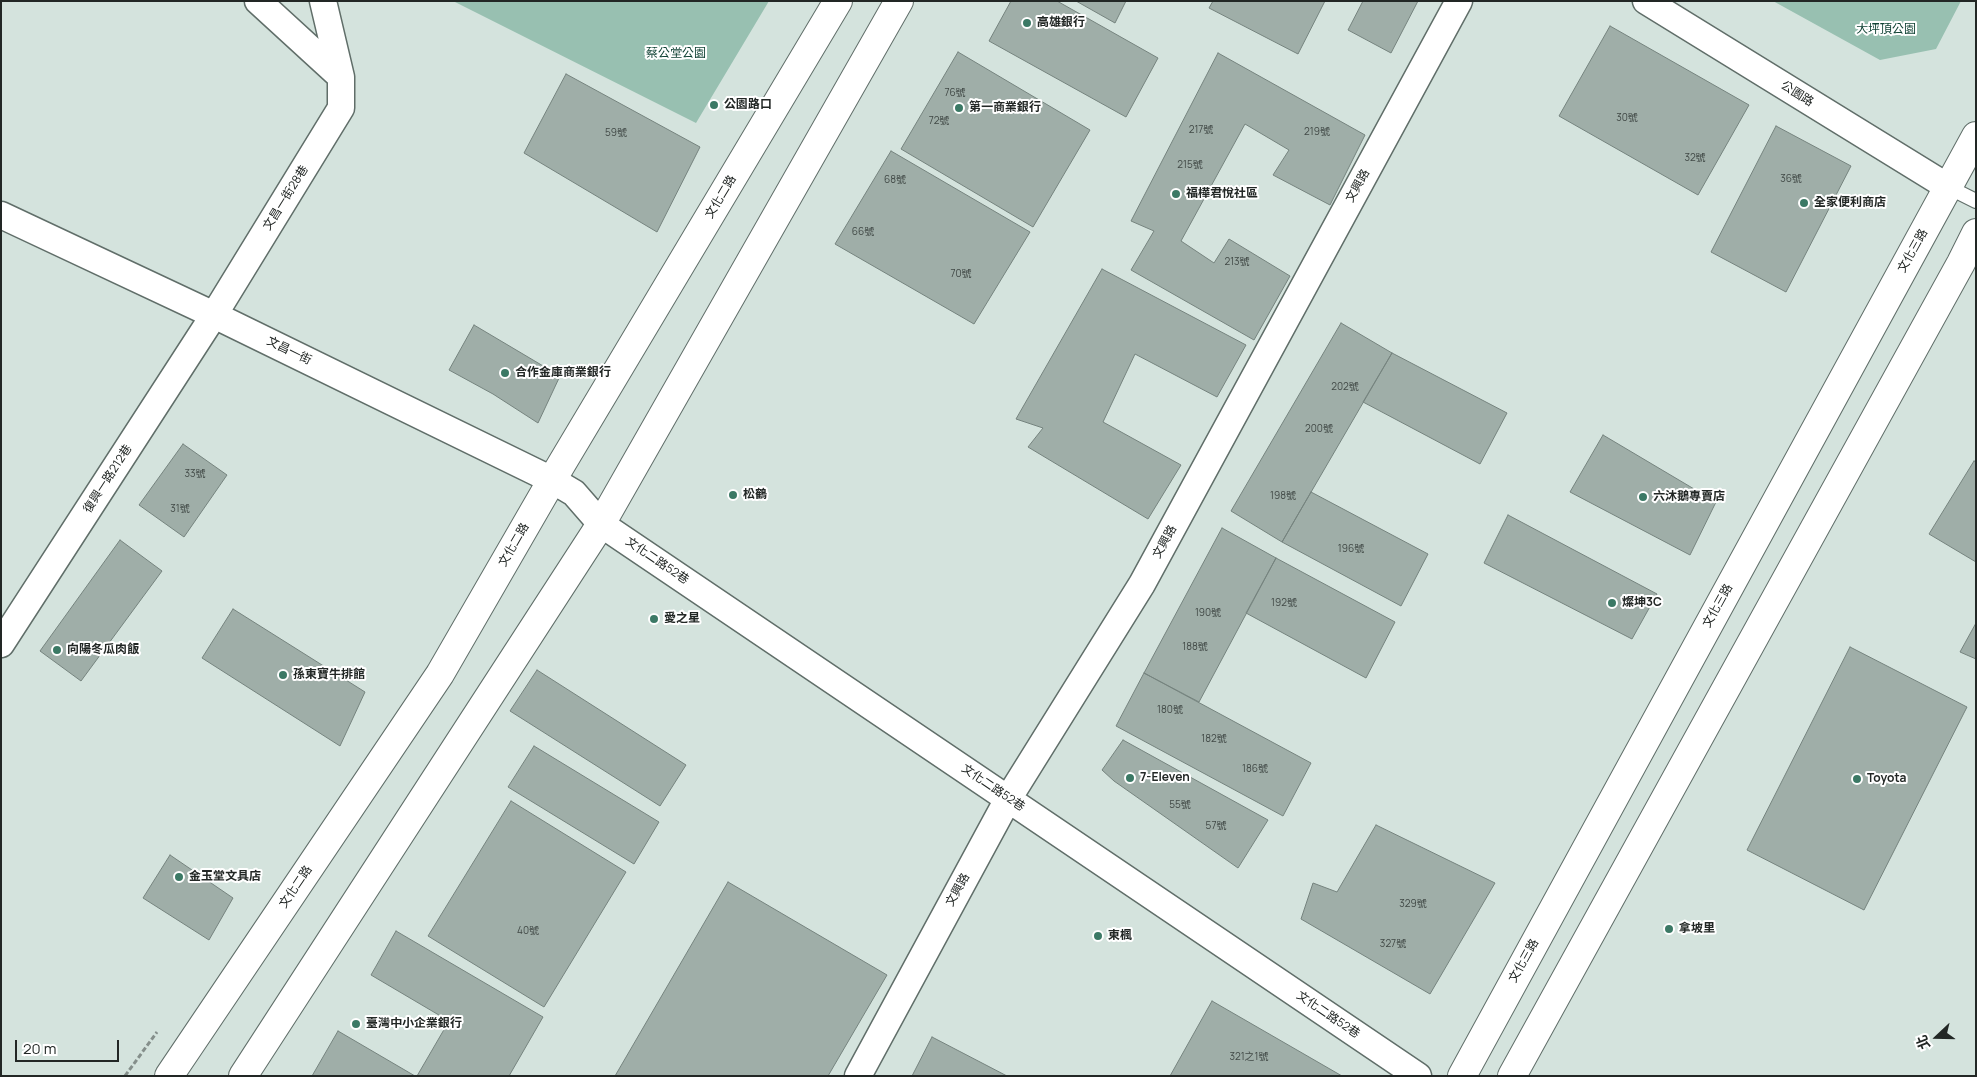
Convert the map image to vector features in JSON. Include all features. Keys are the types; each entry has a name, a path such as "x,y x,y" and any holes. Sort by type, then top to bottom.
{"street":[{"path":"258,1 341,77"},
{"name":"文昌一街28巷","path":"214,315 342,108 341,77 323,1"},
{"name":"文化二路","path":"169,1076 440,674 552,480 838,1"},
{"path":"243,1076 602,524 899,1"},
{"name":"文興路","path":"858,1076 1008,799 1142,584 1460,1"},
{"name":"公園路","path":"1646,1 1948,187"},
{"name":"文化三路","path":"1462,1076 1976,136"},
{"name":"文昌一街","path":"1,215 214,315 552,480 574,493"},
{"path":"1512,1076 1976,233"},
{"name":"復興一路212巷","path":"1,644 214,315"},
{"name":"文化二路52巷","path":"574,493 602,524 1418,1076"}],"lane":[{"path":"1948,187 1976,201"}],"green space":[{"name":"蔡公堂公園","path":"453,1 769,1 696,123"},
{"name":"大坪頂公園","path":"1773,1 1961,1 1936,49 1880,60"}],"building":[{"path":"1011,1 1057,1 1158,58 1126,117 989,41"},
{"path":"1076,1 1126,1 1115,23"},
{"path":"1213,1 1325,1 1298,54 1209,8"},
{"path":"1363,1 1418,1 1391,53 1348,30"},
{"path":"1610,26 1749,105 1698,195 1559,116"},
{"path":"958,52 1090,130 1033,227 901,149"},
{"name":"福樺君悅社區","path":"1218,53 1365,135 1330,205 1273,175 1289,150 1245,124 1181,241 1214,263 1229,239 1290,276 1254,340 1131,270 1154,231 1131,221"},
{"path":"566,74 700,147 657,232 524,153"},
{"path":"1776,126 1851,166 1786,292 1711,252"},
{"path":"891,151 1030,232 974,324 835,244"},
{"path":"1102,269 1246,345 1217,397 1135,354 1103,422 1181,465 1148,519 1028,447 1043,428 1016,419"},
{"path":"1341,323 1392,353 1282,542 1231,511"},
{"name":"合作金庫商業銀行","path":"474,325 560,376 538,423 493,394 449,370"},
{"path":"1392,353 1507,413 1480,464 1363,402"},
{"name":"六沐鵝專賣店","path":"1603,435 1716,502 1690,555 1570,492"},
{"path":"183,444 227,475 184,537 139,505"},
{"path":"1974,461 1976,462 1976,562 1929,534"},
{"path":"1311,492 1428,554 1401,606 1282,542"},
{"path":"1508,515 1657,594 1632,639 1484,563"},
{"path":"1222,528 1276,558 1199,702 1144,673"},
{"path":"120,540 162,571 81,681 40,651"},
{"path":"1276,558 1395,622 1366,678 1246,613"},
{"name":"孫東寶牛排館","path":"233,609 365,692 340,746 202,658"},
{"path":"1976,623 1976,659 1960,652"},
{"name":"Toyota","path":"1850,647 1967,707 1864,910 1747,850"},
{"path":"537,670 686,765 660,806 510,711"},
{"path":"1144,673 1311,763 1283,816 1116,726"},
{"path":"1123,740 1268,820 1238,868 1114,781 1102,770"},
{"path":"534,746 659,822 634,864 508,787"},
{"path":"511,801 626,872 544,1007 428,936"},
{"path":"1376,825 1495,883 1430,994 1301,919 1313,883 1337,892"},
{"name":"金玉堂文具店","path":"170,855 233,898 209,940 143,898"},
{"path":"728,882 887,975 828,1076 615,1076"},
{"path":"396,931 543,1017 509,1076 417,1076 449,1021 371,975"},
{"path":"1212,1001 1342,1076 1170,1076"},
{"path":"338,1031 415,1076 312,1076"},
{"path":"932,1037 1007,1076 912,1076"}],"place":[{"name":"高雄銀行","path":"1027,23"},
{"name":"公園路口","path":"714,105"},
{"name":"第一商業銀行","path":"959,108"},
{"name":"福樺君悅社區","path":"1176,194"},
{"name":"全家便利商店","path":"1804,203"},
{"name":"合作金庫商業銀行","path":"505,373"},
{"name":"松鶴","path":"733,495"},
{"name":"六沐鵝專賣店","path":"1643,497"},
{"name":"燦坤3C","path":"1612,603"},
{"name":"愛之星","path":"654,619"},
{"name":"向陽冬瓜肉飯","path":"57,650"},
{"name":"孫東寶牛排館","path":"283,675"},
{"name":"7-Eleven","path":"1130,778"},
{"name":"Toyota","path":"1857,779"},
{"name":"金玉堂文具店","path":"179,877"},
{"name":"拿坡里","path":"1669,929"},
{"name":"東楓","path":"1098,936"},
{"name":"臺灣中小企業銀行","path":"356,1024"}]}
